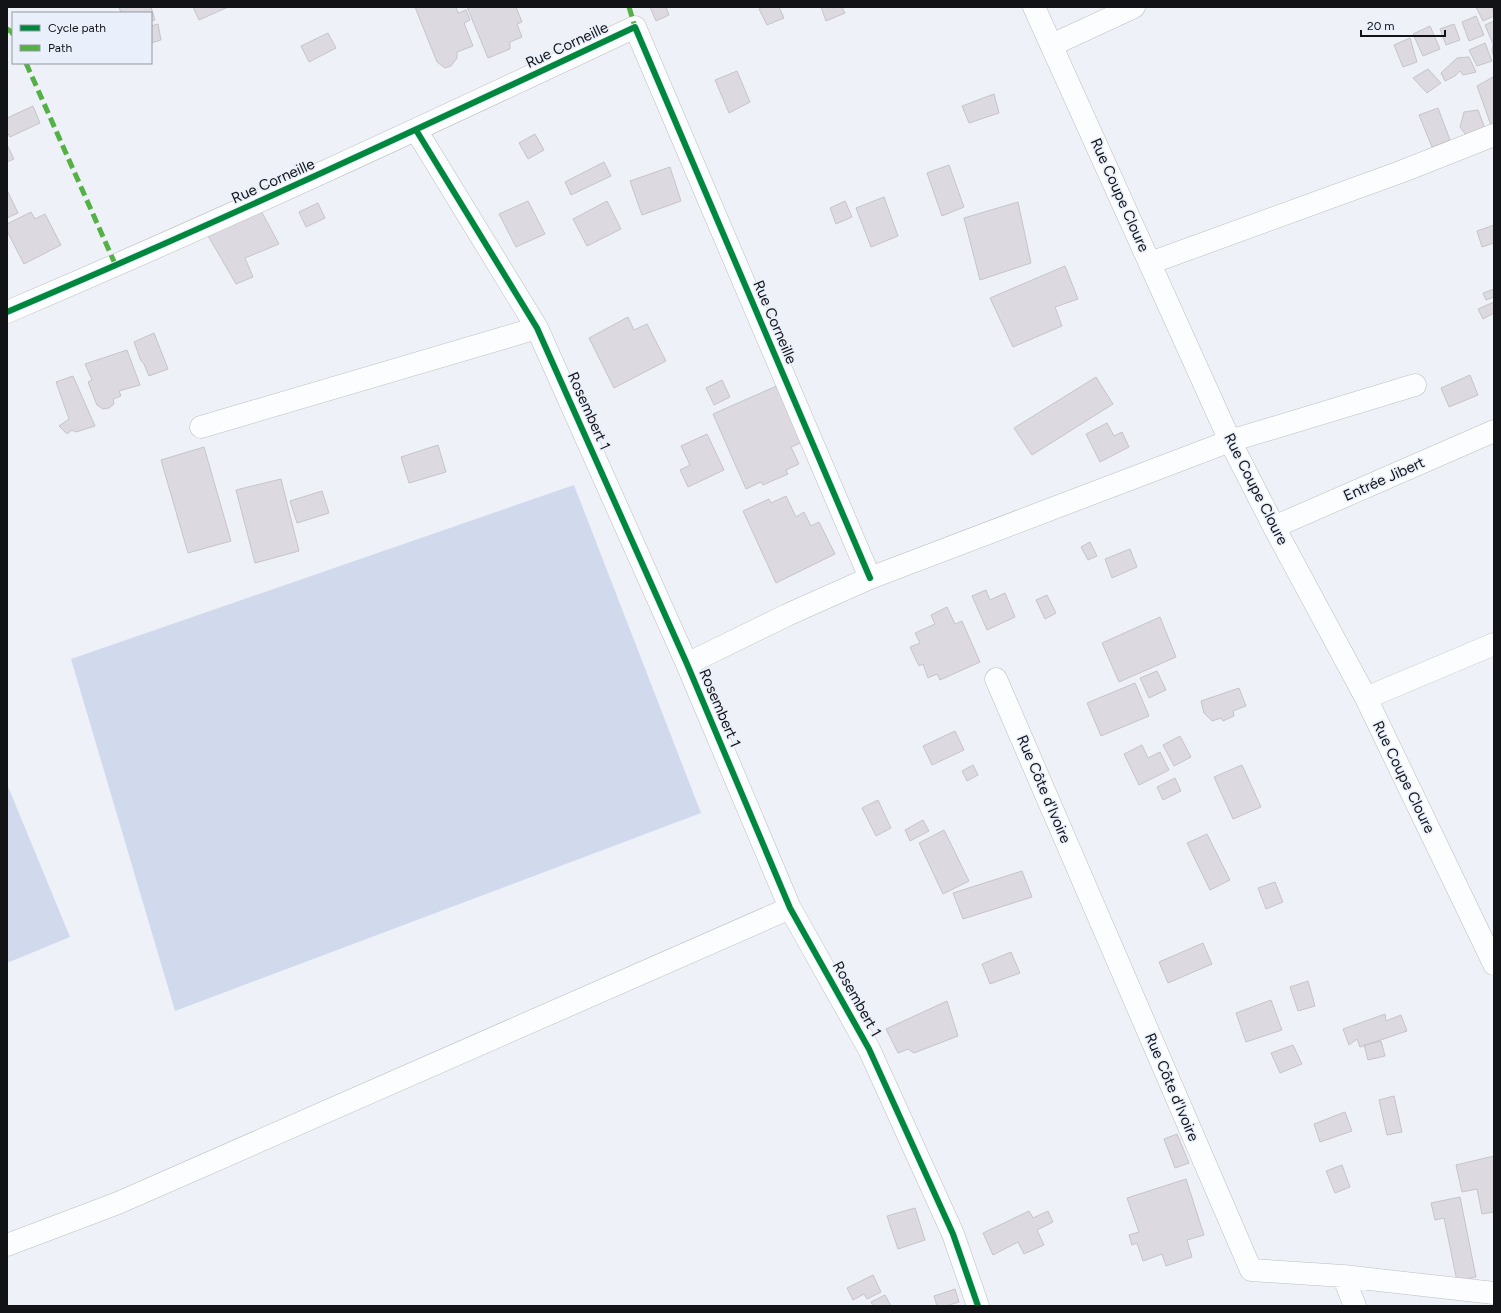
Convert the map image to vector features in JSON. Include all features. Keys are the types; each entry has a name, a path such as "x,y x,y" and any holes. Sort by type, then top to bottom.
{"street":[{"name":"Rue Coupe Cloure","path":"1034,7 1230,441 1274,528 1366,698 1494,964"},
{"path":"1052,45 1134,7"},
{"name":"Rue Corneille","path":"7,312 116,266 416,130 635,27 870,578"},
{"name":"Rosembert 1","path":"416,130 537,328 687,664 790,908 869,1049 953,1234 978,1306"},
{"path":"1150,263 1403,171 1494,135"},
{"path":"201,426 537,328"},
{"path":"687,664 787,615 870,578 1230,441 1415,385"},
{"name":"Entrée Jibert","path":"1274,528 1494,431"},
{"path":"1366,698 1494,644"},
{"name":"Rue Côte d'Ivoire","path":"996,679 1251,1270 1343,1276 1494,1293"},
{"path":"7,1245 118,1202 790,908"},
{"path":"1343,1276 1355,1306"}],"shaded area":[{"path":"574,485 701,813 175,1011 71,659"},
{"path":"7,784 70,937 7,963"}],"building":[{"path":"119,7 151,7 155,20 152,21 152,12 121,12"},
{"path":"193,7 228,7 199,20"},
{"path":"415,7 456,7 458,13 466,10 470,20 464,23 473,46 457,52 457,58 451,66 445,68 437,62"},
{"path":"467,7 516,7 522,22 517,24 522,37 510,42 510,49 488,58"},
{"path":"650,7 666,7 669,15 656,21"},
{"path":"763,7 779,7 784,18 767,25 759,9"},
{"path":"821,7 842,7 845,13 826,21"},
{"path":"1476,7 1492,7 1494,16 1483,21"},
{"path":"1476,16 1484,35 1469,41 1462,22"},
{"path":"1494,21 1494,58 1492,51 1493,44 1485,25"},
{"path":"158,24 161,40 152,43 152,26"},
{"path":"1454,24 1460,40 1446,45 1440,29"},
{"path":"1430,26 1440,49 1423,56 1413,34"},
{"path":"328,33 336,48 309,62 301,46"},
{"path":"1410,38 1417,62 1403,67 1394,45"},
{"path":"1485,43 1492,61 1477,66 1469,50"},
{"path":"1469,57 1476,72 1463,75 1460,71 1455,76 1445,81 1441,73 1457,58"},
{"path":"1428,69 1441,83 1427,93 1413,78"},
{"path":"737,71 750,102 729,113 715,80"},
{"path":"1493,77 1494,124 1491,125 1477,86"},
{"path":"994,94 999,113 969,123 962,106"},
{"path":"33,106 40,123 10,137 7,132 7,118"},
{"path":"1438,108 1450,140 1432,147 1419,115"},
{"path":"1478,110 1486,131 1468,138 1460,127 1464,112"},
{"path":"535,134 544,150 528,159 519,143"},
{"path":"7,145 14,159 7,162"},
{"path":"604,162 611,176 571,195 565,182"},
{"path":"949,165 964,207 942,216 927,173"},
{"path":"670,167 681,201 642,215 630,181"},
{"path":"7,190 18,213 7,218"},
{"path":"884,197 898,236 871,247 856,208"},
{"path":"528,201 545,234 516,247 499,214"},
{"path":"607,201 621,229 587,246 573,219"},
{"path":"845,201 852,217 836,224 830,208"},
{"path":"1018,202 1031,263 980,280 964,218"},
{"path":"318,203 325,218 306,227 299,212"},
{"path":"260,209 279,244 245,258 253,277 236,284 207,234"},
{"path":"31,212 35,219 45,214 61,245 24,264 7,231 7,224"},
{"path":"1494,225 1494,243 1482,247 1477,231"},
{"path":"1065,266 1078,299 1055,307 1062,326 1013,347 990,298"},
{"path":"1494,289 1494,297 1486,300 1483,293"},
{"path":"1494,302 1494,313 1483,319 1478,309"},
{"path":"628,317 634,330 647,324 666,361 614,388 589,338"},
{"path":"154,333 168,369 149,376 144,364 141,361 134,342"},
{"path":"127,350 140,385 119,391 121,396 113,399 114,404 109,408 103,409 97,405 88,382 92,380 85,364"},
{"path":"1470,375 1478,395 1449,407 1441,388"},
{"path":"73,376 95,426 76,432 72,430 67,434 59,426 69,419 56,382"},
{"path":"1096,377 1113,404 1032,455 1014,428"},
{"path":"722,380 730,397 714,405 706,388"},
{"path":"779,385 803,442 791,447 799,464 786,470 788,474 763,485 761,482 746,489 713,414"},
{"path":"1107,423 1114,436 1122,432 1129,447 1100,462 1086,434"},
{"path":"707,434 724,470 688,487 680,470 690,465 681,446"},
{"path":"438,445 446,472 409,483 401,457"},
{"path":"204,447 231,541 188,553 161,460"},
{"path":"281,479 299,551 255,563 236,490"},
{"path":"322,491 329,513 297,523 290,501"},
{"path":"786,496 796,517 804,512 811,526 819,522 835,554 776,583 743,511 769,499 771,503"},
{"path":"1090,542 1097,556 1088,560 1081,547"},
{"path":"1130,549 1137,567 1112,578 1105,559"},
{"path":"986,590 990,600 1005,593 1015,617 987,630 972,596"},
{"path":"1047,595 1056,613 1045,619 1036,600"},
{"path":"947,607 955,624 962,621 980,662 940,680 937,674 928,678 923,664 919,666 910,647 920,643 915,633 935,624 931,615"},
{"path":"1160,617 1176,657 1119,682 1102,643"},
{"path":"1157,671 1166,690 1149,698 1140,678"},
{"path":"1135,683 1149,716 1101,736 1087,703"},
{"path":"1239,688 1246,706 1233,711 1234,716 1223,721 1221,718 1212,721 1204,713 1201,701"},
{"path":"955,731 964,750 932,765 923,746"},
{"path":"1180,736 1191,757 1174,766 1163,745"},
{"path":"1142,745 1148,758 1160,752 1169,770 1139,785 1124,754"},
{"path":"973,765 978,775 967,781 962,771"},
{"path":"1242,765 1261,807 1233,819 1214,777"},
{"path":"1175,778 1181,791 1163,800 1157,787"},
{"path":"878,800 891,828 876,836 862,808"},
{"path":"923,820 929,831 910,841 905,830"},
{"path":"944,830 969,881 943,894 919,843"},
{"path":"1207,834 1230,880 1210,890 1187,843"},
{"path":"1022,871 1032,897 963,919 953,893"},
{"path":"1275,882 1283,902 1266,909 1258,888"},
{"path":"1203,943 1212,964 1168,983 1159,962"},
{"path":"1011,952 1020,973 990,984 982,964"},
{"path":"1308,981 1315,1006 1298,1011 1290,987"},
{"path":"1271,1000 1282,1030 1246,1042 1236,1013"},
{"path":"947,1001 958,1036 914,1053 908,1049 898,1053 886,1029"},
{"path":"1385,1014 1386,1021 1401,1015 1407,1031 1360,1047 1357,1039 1349,1045 1343,1029"},
{"path":"1381,1041 1385,1056 1368,1060 1364,1045"},
{"path":"1293,1045 1302,1064 1280,1073 1271,1053"},
{"path":"1394,1096 1402,1132 1387,1135 1379,1100"},
{"path":"1345,1112 1352,1131 1320,1142 1314,1124"},
{"path":"1177,1134 1189,1163 1175,1168 1164,1139"},
{"path":"1494,1156 1494,1212 1482,1214 1477,1189 1462,1192 1456,1165"},
{"path":"1342,1165 1350,1187 1335,1193 1326,1171"},
{"path":"1186,1179 1204,1235 1187,1240 1192,1257 1166,1266 1162,1254 1143,1261 1137,1243 1132,1245 1129,1235 1139,1232 1127,1198"},
{"path":"1460,1197 1476,1277 1457,1281 1444,1218 1435,1220 1431,1203"},
{"path":"915,1208 925,1240 898,1249 887,1216"},
{"path":"1029,1211 1033,1218 1048,1211 1053,1222 1037,1230 1044,1245 1024,1254 1018,1242 993,1255 983,1233"},
{"path":"873,1275 881,1292 867,1299 864,1294 853,1300 847,1288"},
{"path":"955,1289 959,1302 946,1306 937,1306 934,1296"},
{"path":"885,1295 891,1306 873,1306 871,1302"}],"marked path":[{"path":"629,7 635,27"},
{"path":"7,29 12,32"},
{"path":"26,64 116,266"}],"cycle path":[{"path":"7,312 322,172 635,27 870,578"},
{"path":"416,130 537,328 687,664 790,908 869,1049 953,1234 978,1306"}]}
